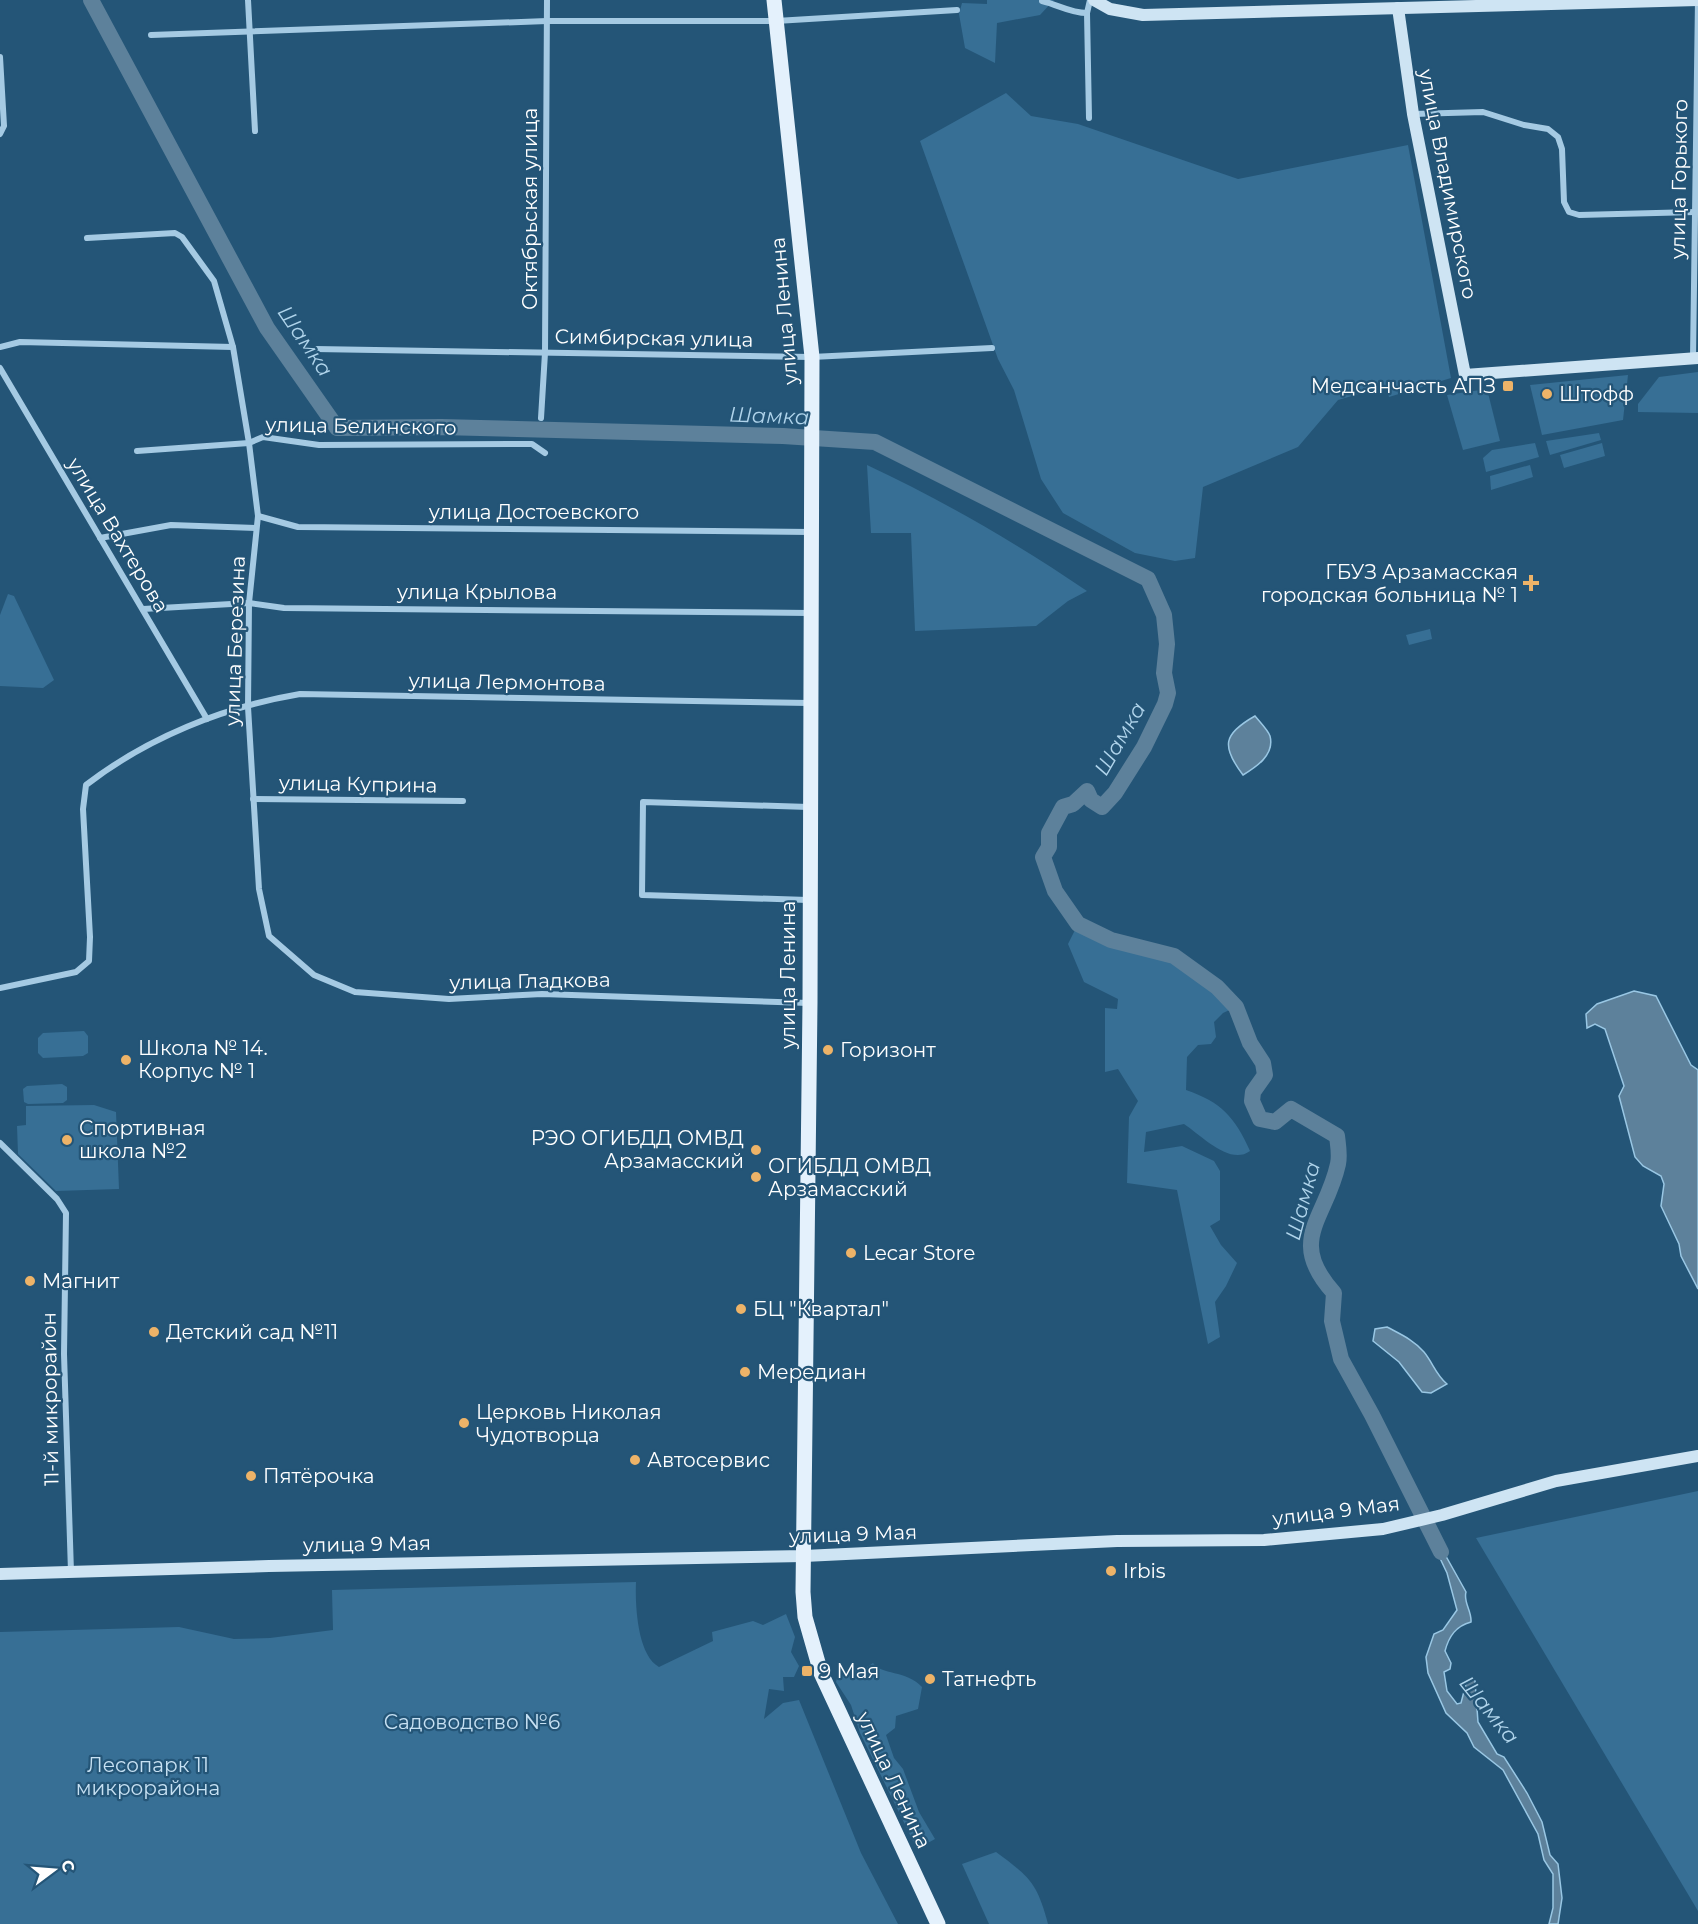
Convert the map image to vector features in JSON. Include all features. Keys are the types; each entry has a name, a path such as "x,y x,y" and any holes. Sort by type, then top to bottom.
{"main road":[{"name":"улица Ленина","path":"774,0 812,357 805,1617 815,1655 938,1924"},
{"path":"1092,0 1110,9 1143,15 1398,4 1698,0"},
{"name":"улица Владимирского","path":"1398,4 1413,114 1465,375 1696,358"},
{"name":"улица 9 Мая","path":"0,1574 269,1566 804,1556 1117,1541 1264,1540 1344,1533 1414,1522 1556,1481 1698,1456"}],"street":[{"path":"248,0 255,131"},
{"name":"Октябрьская улица","path":"541,418 545,353 547,0"},
{"path":"1089,118 1088,13 1092,0"},
{"name":"улица Горького","path":"1696,358 1695,212 1698,0"},
{"path":"1041,1 1061,5 1072,13 1088,13"},
{"path":"151,34 547,21 776,21 957,10"},
{"path":"0,57 4,126 0,134"},
{"path":"1413,114 1483,112 1524,125 1548,129 1558,137 1562,149 1564,202 1569,212 1580,215 1695,212"},
{"name":"улица Березина","path":"87,238 175,233 182,237 214,281 233,347 258,516 249,603 248,706 259,890 269,936"},
{"path":"0,347 21,342 233,347"},
{"name":"Симбирская улица","path":"315,349 812,357 992,348"},
{"name":"улица Вахтерова","path":"0,368 207,719"},
{"name":"улица Белинского","path":"137,451 249,443 263,437 319,445 538,444 545,453"},
{"name":"улица Достоевского","path":"258,516 298,527 812,532"},
{"path":"100,538 171,525 256,528"},
{"name":"улица Крылова","path":"143,609 249,603 284,608 811,613"},
{"name":"улица Лермонтова","path":"207,719 248,706 300,694 810,702"},
{"path":"0,988 76,972 89,961 90,937 83,794 86,784 127,757 184,727 207,719"},
{"name":"улица Куприна","path":"253,799 463,801"},
{"path":"810,807 643,802 642,894 810,900"},
{"name":"улица Гладкова","path":"269,936 314,975 355,992 449,999 542,994 810,1003"},
{"name":"11-й микрорайон","path":"0,1143 57,1199 66,1213 64,1354 71,1573"}],"green space":[{"path":"987,0 1054,0 1040,15 997,23 995,63 965,48 959,14 962,3 987,4"},
{"path":"1006,93 1031,116 1078,124 1238,179 1408,145 1451,378 1389,397 1386,386 1338,400 1298,447 1203,487 1195,558 1175,561 1135,553 1063,513 1041,479 1014,390 998,359 920,141"},
{"path":"1698,372 1698,413 1638,412 1638,404 1659,377"},
{"path":"1628,375 1623,420 1542,435 1530,385"},
{"path":"1487,389 1500,441 1463,450 1447,395"},
{"path":"1599,433 1601,440 1550,455 1546,441"},
{"path":"1535,443 1539,457 1486,472 1483,458 1492,450"},
{"path":"1602,443 1605,456 1564,468 1560,455"},
{"path":"867,465 979,524 1034,556 1087,591 1068,601 1036,626 915,631 911,533 871,533"},
{"path":"1530,465 1533,477 1491,490 1490,476"},
{"path":"8,594 14,596 54,680 43,688 0,686 0,615"},
{"path":"1430,629 1432,639 1409,645 1406,635"},
{"path":"1078,924 1111,940 1174,956 1217,987 1236,1007 1223,1013 1214,1022 1216,1037 1211,1044 1198,1045 1187,1057 1186,1090 1209,1100 1225,1112 1239,1129 1250,1151 1242,1155 1225,1152 1184,1124 1146,1132 1144,1152 1182,1146 1214,1161 1220,1171 1220,1220 1210,1226 1221,1245 1237,1263 1215,1302 1220,1337 1208,1344 1177,1190 1127,1183 1129,1117 1138,1101 1118,1069 1105,1072 1105,1008 1117,1009 1118,999 1084,982 1068,944"},
{"path":"84,1031 88,1036 88,1053 83,1056 43,1058 38,1053 38,1038 43,1033"},
{"path":"62,1084 67,1087 67,1100 63,1103 28,1104 24,1102 23,1089 27,1086"},
{"name":"Спортивная школа №2","path":"94,1105 116,1112 119,1189 56,1191 18,1154 17,1126 26,1125 26,1106"},
{"path":"1698,1491 1698,1911 1476,1538"},
{"path":"636,1582 637,1615 642,1641 646,1652 659,1667 713,1641 712,1632 753,1621 763,1625 786,1614 795,1637 791,1652 799,1666 794,1677 783,1677 784,1691 769,1689 764,1719 783,1703 799,1700 861,1853 898,1924 0,1924 0,1632 179,1627 234,1639 270,1638 333,1630 332,1590"},
{"path":"873,1663 877,1667 909,1678 922,1687 918,1709 896,1716 895,1728 886,1735 894,1758 903,1769 919,1812 935,1839 917,1849 860,1733 851,1705 836,1682 838,1674 847,1669 864,1669"},
{"path":"996,1852 1031,1882 1040,1899 1048,1924 989,1924 962,1864"}],"shaded area":[{"path":"1255,716 1270,736 1270,749 1263,760 1243,775 1231,756 1229,741 1237,729"},
{"path":"1634,991 1656,996 1691,1065 1698,1070 1698,1289 1681,1256 1679,1244 1661,1206 1664,1184 1661,1176 1643,1166 1635,1157 1619,1096 1624,1086 1605,1029 1595,1024 1587,1028 1586,1014 1597,1004"},
{"path":"1387,1327 1420,1348 1447,1384 1431,1393 1422,1392 1399,1362 1373,1341 1375,1329"},
{"path":"1435,1531 1438,1542 1466,1592 1471,1618 1471,1622 1454,1632 1445,1651 1451,1663 1450,1669 1444,1672 1447,1691 1457,1704 1461,1703 1467,1680 1471,1677 1475,1681 1478,1722 1497,1754 1504,1757 1527,1793 1542,1822 1550,1855 1558,1864 1562,1898 1558,1924 1549,1924 1553,1908 1553,1874 1544,1860 1538,1834 1503,1770 1474,1747 1467,1733 1446,1713 1428,1673 1426,1657 1434,1634 1443,1630 1457,1610 1447,1573 1428,1533"}],"waterway":[{"name":"Шамка","path":"91,0 267,328 337,428 441,427 783,436 875,442 1148,579 1164,615 1167,644 1164,673 1168,693 1165,704 1144,747 1115,793 1102,807 1091,800 1087,791 1073,804 1063,807 1049,833 1049,847 1043,857 1055,891 1078,924 1111,940 1174,956 1217,987 1236,1007 1250,1043 1263,1063 1265,1075 1253,1092 1252,1101 1260,1119 1275,1122 1291,1109 1337,1136 1338,1164 1314,1229 1311,1243 1313,1258 1320,1274 1334,1293 1332,1321 1341,1359 1441,1552"}],"place":[{"name":"Медсанчасть АПЗ","path":"1508,386"},
{"name":"Штофф","path":"1547,394"},
{"name":"ГБУЗ Арзамасская городская больница № 1","path":"1531,583"},
{"name":"Горизонт","path":"828,1050"},
{"name":"Школа № 14. Корпус № 1","path":"126,1060"},
{"name":"Спортивная школа №2","path":"67,1140"},
{"name":"РЭО ОГИБДД ОМВД Арзамасский","path":"756,1150"},
{"name":"ОГИБДД ОМВД Арзамасский","path":"756,1177"},
{"name":"Lecar Store","path":"851,1253"},
{"name":"Магнит","path":"30,1281"},
{"name":"БЦ \"Квартал\"","path":"741,1309"},
{"name":"Детский сад №11","path":"154,1332"},
{"name":"Мередиан","path":"745,1372"},
{"name":"Церковь Николая Чудотворца","path":"464,1423"},
{"name":"Автосервис","path":"635,1460"},
{"name":"Пятёрочка","path":"251,1476"},
{"name":"Irbis","path":"1111,1571"},
{"name":"9 Мая","path":"807,1671"},
{"name":"Татнефть","path":"930,1679"}],"park label":[{"name":"Садоводство №6","path":"472,1722"},
{"name":"Лесопарк 11 микрорайона","path":"148,1776"}]}
